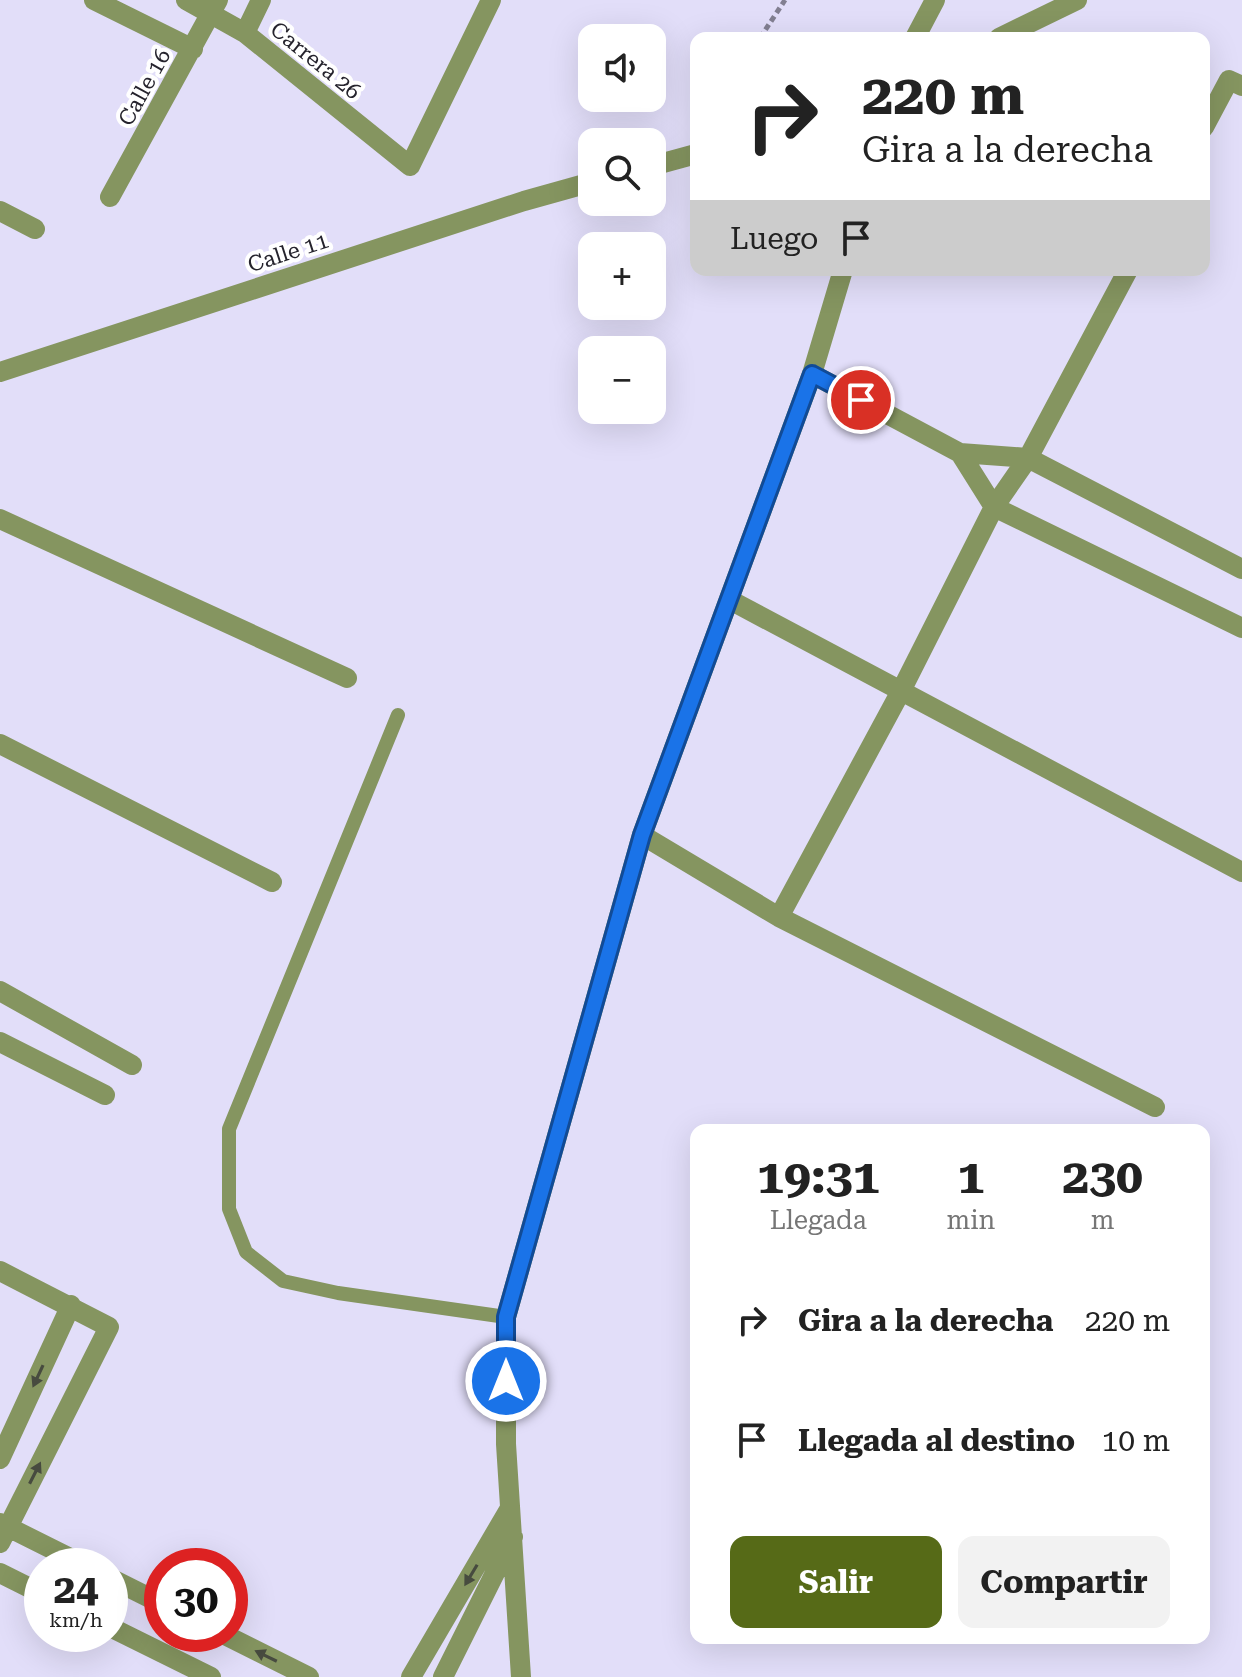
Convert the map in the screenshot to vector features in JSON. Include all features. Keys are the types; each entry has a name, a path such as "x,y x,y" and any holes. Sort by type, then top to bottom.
{"street":[{"path":"94,0 193,49"},
{"name":"Carrera 26","path":"186,0 215,6 410,166 491,0"},
{"path":"245,33 261,0"},
{"path":"918,32 935,0"},
{"path":"1011,32 1077,0"},
{"name":"Calle 16","path":"110,197 215,6"},
{"path":"1210,116 1229,80 1242,86"},
{"path":"666,162 690,156"},
{"name":"Calle 11","path":"0,372 578,186"},
{"path":"0,211 35,229"},
{"path":"521,1677 510,1508 506,1317 642,835 812,374 841,276"},
{"path":"779,917 901,691 994,507 1028,458 1125,276"},
{"path":"812,374 960,453 1028,458 1242,569"},
{"path":"960,453 994,507 1242,628"},
{"path":"1,521 347,678"},
{"path":"730,600 1242,872"},
{"path":"0,744 272,882"},
{"path":"642,835 779,917 1155,1107"},
{"path":"0,991 132,1065"},
{"path":"0,1042 105,1095"},
{"path":"0,1271 109,1327 3,1531 43,1548"},
{"path":"0,1459 71,1305"},
{"path":"411,1677 510,1508"},
{"path":"443,1677 514,1535"},
{"path":"0,1573 24,1585"},
{"path":"128,1636 211,1677"},
{"path":"248,1646 309,1677"}],"lane":[{"path":"398,715 229,1129 229,1209 246,1252 283,1281 338,1293 506,1317"}],"path":[{"path":"764,32 785,0"}],"route":[{"path":"506,1381 506,1317 642,835 812,374 861,400"}]}
